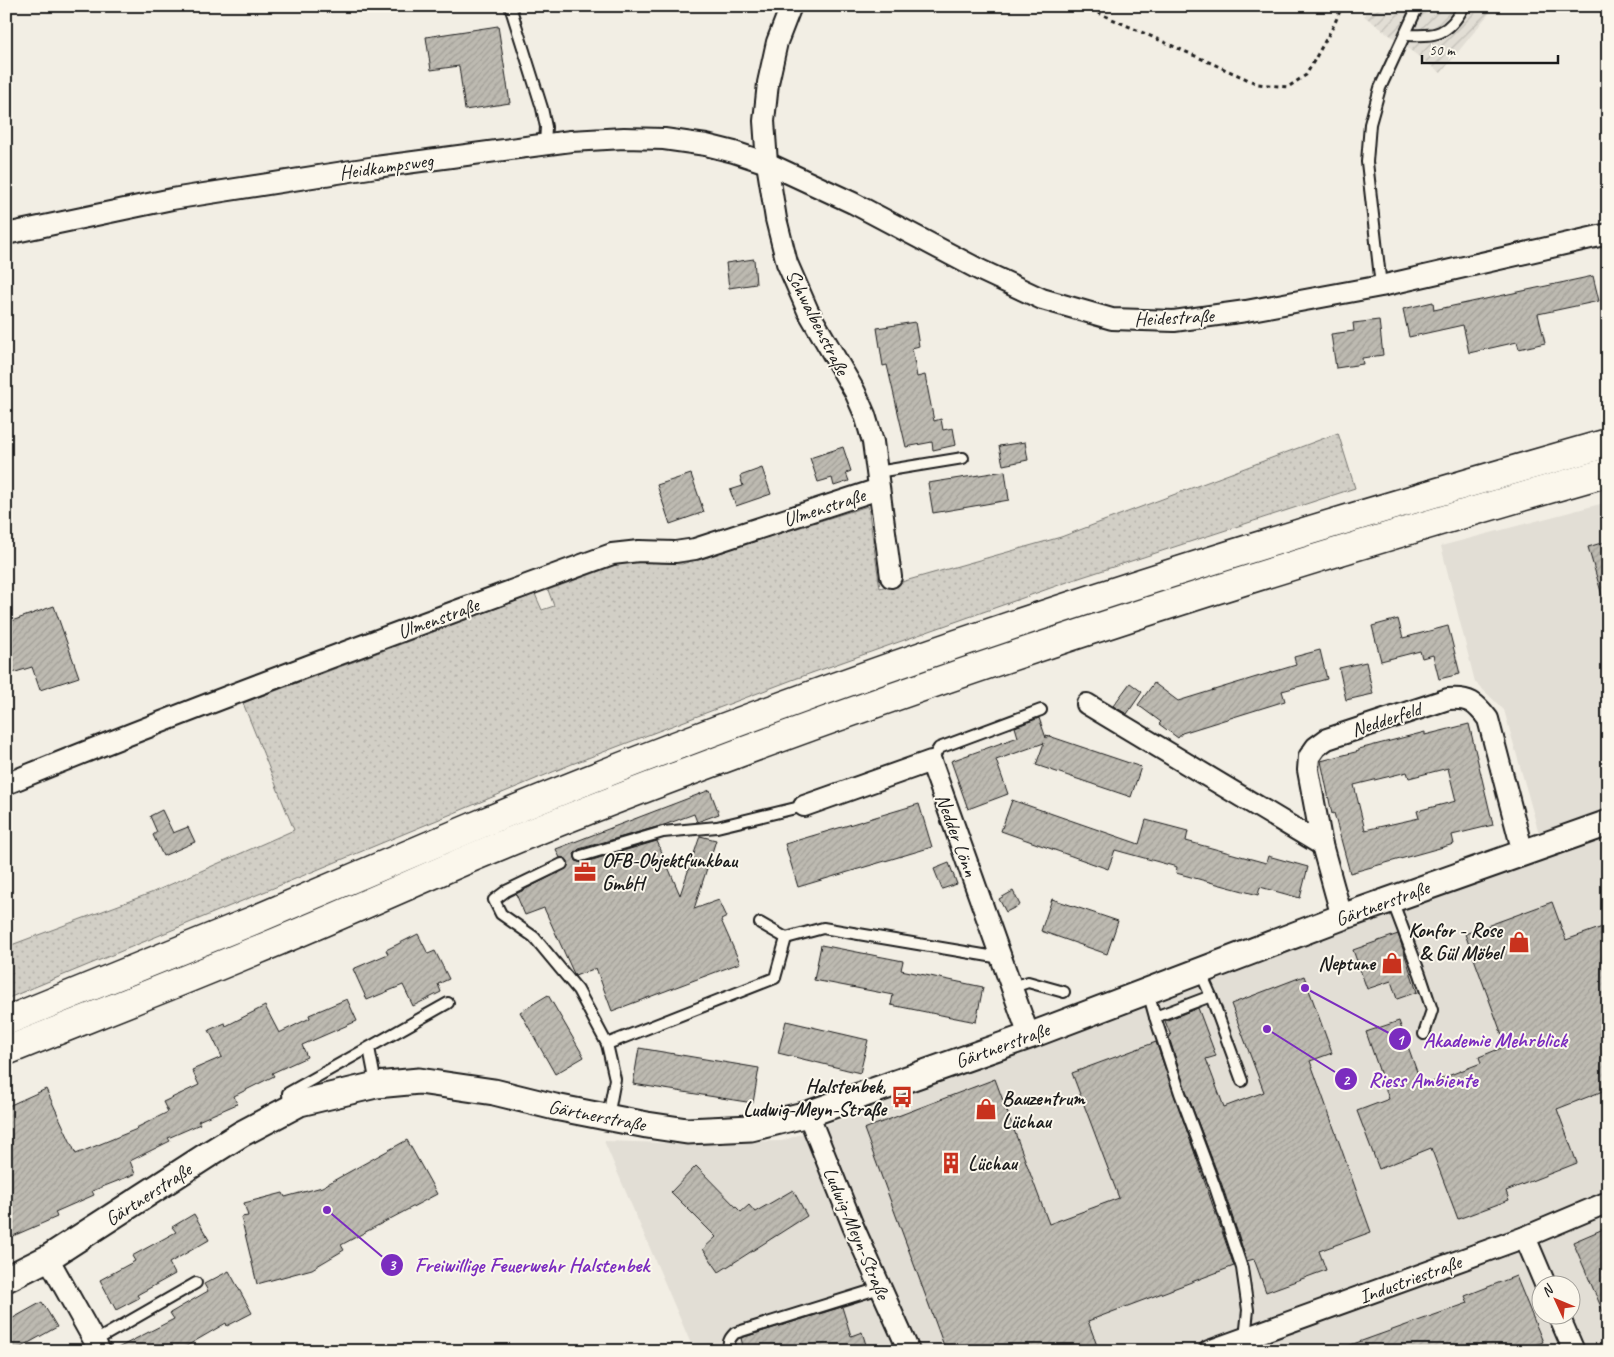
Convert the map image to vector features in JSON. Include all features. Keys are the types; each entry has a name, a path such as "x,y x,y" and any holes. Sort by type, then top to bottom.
{"highway":[{"path":"6,1021 610,771 888,668 1262,545 1450,487 1608,443"},
{"path":"6,1052 254,951 486,852 633,793 776,739 1106,625 1311,559 1608,472"}],"street":[{"name":"Schwalbenstraße","path":"791,6 777,42 768,83 764,121 767,163 776,219 787,263 808,311 865,415 873,442 891,577"},
{"name":"Heidkampsweg","path":"6,234 172,199 376,167 571,141 624,138 664,139 706,145 767,163"},
{"name":"Heidestraße","path":"767,163 853,203 980,270 1042,300 1112,319 1174,321 1246,311 1381,286 1608,234"},
{"name":"Ulmenstraße","path":"6,784 335,655 612,554 639,551 675,552 695,549 878,480"},
{"name":"Nedderfeld","path":"1342,917 1322,845 1308,770 1309,757 1316,747 1327,739 1448,699 1463,698 1478,706 1488,719 1523,853"},
{"path":"1087,704 1322,845"},
{"path":"804,806 931,761"},
{"name":"Nedder Lönn","path":"931,761 1029,1036"},
{"name":"Gärtnerstraße","path":"6,1278 48,1258 209,1154 300,1103 376,1085 419,1081 494,1092 555,1107 687,1131 751,1128 808,1114 1029,1036 1342,917 1608,823"},
{"name":"Ludwig-Meyn-Straße","path":"808,1114 852,1226 909,1351"},
{"name":"Industriestraße","path":"1209,1351 1247,1344 1525,1237 1608,1202"},
{"path":"1525,1237 1542,1274"},
{"path":"48,1258 97,1346"},
{"path":"1562,1324 1574,1351"}],"lane":[{"path":"510,6 542,108 546,127 545,144"},
{"path":"1381,286 1367,162 1370,124 1380,88 1418,6"},
{"path":"1405,35 1426,35 1444,31 1456,22 1464,6"},
{"path":"878,480 963,458"},
{"path":"931,761 939,748 1041,710"},
{"path":"581,856 663,832 717,828 804,806"},
{"path":"562,864 494,900 501,914 534,937 578,990 607,1044 615,1079 608,1117"},
{"path":"1391,899 1432,1010 1424,1034"},
{"path":"760,923 786,938 823,928 1001,958"},
{"path":"607,1044 775,978 786,938"},
{"path":"1200,971 1242,1081"},
{"path":"1012,988 1028,982 1064,992"},
{"path":"1148,991 1180,1094 1215,1187 1242,1268 1248,1310 1247,1344"},
{"path":"1155,1017 1211,996"},
{"path":"289,1109 288,1093 448,1003"},
{"path":"369,1048 376,1085"},
{"path":"97,1346 196,1283"},
{"path":"730,1351 728,1344 730,1338 735,1333 880,1288"}],"path":[{"path":"1083,6 1258,84 1288,87 1306,75 1334,25 1342,6"}],"shaded area":[{"path":"1368,6 1495,6 1441,73 1364,16"},
{"path":"1338,433 1355,488 1073,580 792,680 572,764 6,999 6,947 151,893 294,830 243,703 535,594 542,610 554,606 548,590 627,561 682,564 868,506 880,588 1061,537"},
{"path":"1608,502 1608,814 1540,837 1504,710 1475,682 1441,546"},
{"path":"1608,830 1608,1351 694,1351 604,1141 664,1143 782,1141 1118,1016 1459,879"}],"building":[{"path":"498,26 510,103 465,110 459,66 431,70 426,37"},
{"path":"754,259 756,284 729,288 726,263"},
{"path":"1593,276 1599,301 1538,314 1545,343 1519,349 1517,342 1469,353 1463,325 1409,337 1403,309 1433,302 1434,310"},
{"path":"1379,320 1383,355 1362,358 1363,364 1336,368 1331,334 1354,331 1353,323"},
{"path":"915,322 919,346 912,348 917,377 925,375 934,421 941,419 943,430 953,428 956,445 933,450 932,442 906,447 887,365 883,366 877,328"},
{"path":"1025,442 1028,460 1003,465 999,446"},
{"path":"843,447 851,471 846,473 849,481 834,486 832,478 818,482 810,458"},
{"path":"762,468 771,494 736,506 730,490 743,486 740,476"},
{"path":"1005,471 1009,500 933,513 928,483"},
{"path":"691,474 704,512 670,524 657,485"},
{"path":"1608,541 1608,601 1604,602 1588,547"},
{"path":"54,606 79,677 40,690 32,667 6,675 6,623"},
{"path":"1398,619 1403,638 1448,626 1460,674 1439,679 1433,655 1422,658 1420,651 1381,661 1372,626"},
{"path":"1320,650 1327,679 1282,691 1285,701 1182,733 1178,738 1159,724 1161,722 1138,705 1154,683 1178,701 1296,665 1294,657"},
{"path":"1366,662 1373,694 1346,700 1339,668"},
{"path":"1130,683 1142,692 1127,714 1113,706"},
{"path":"1039,718 1046,738 1046,735 1141,767 1131,797 1036,765 1044,743 996,760 1008,794 968,809 951,761 1018,737 1015,727"},
{"path":"1469,724 1493,825 1452,835 1454,844 1350,873 1334,813 1332,814 1321,761 1425,732 1425,735","holes":["1448,768 1456,801 1417,811 1419,818 1365,830 1354,785 1407,772 1409,778"]},
{"path":"710,790 719,814 697,822 694,814 664,825 579,849 574,854 576,861 582,863 657,841 680,895 700,836 716,840 694,909 719,900 727,917 721,920 740,963 612,1011 596,968 575,976 544,908 525,915 516,894 567,868 568,861 565,858 560,858 556,849"},
{"path":"1012,800 1139,844 1146,820 1188,831 1186,841 1266,863 1268,856 1308,867 1300,898 1260,887 1258,895 1176,873 1177,867 1115,850 1108,869 1001,831"},
{"path":"919,804 932,847 798,887 785,844"},
{"path":"162,810 173,833 188,827 195,842 163,856 153,835 157,832 150,816"},
{"path":"949,863 957,884 942,889 934,869"},
{"path":"1013,891 1020,905 1006,912 999,899"},
{"path":"1052,899 1118,921 1107,954 1041,931"},
{"path":"1552,902 1566,940 1608,925 1608,1089 1557,1109 1577,1163 1506,1191 1509,1200 1458,1219 1431,1148 1379,1169 1357,1111 1389,1099 1366,1032 1399,1021 1422,1086 1481,1063 1479,1057 1506,1046 1465,934"},
{"path":"418,934 428,954 435,951 449,979 438,984 441,992 413,1006 403,985 367,1000 353,969 388,954 386,950"},
{"path":"1398,934 1417,992 1397,999 1391,981 1367,989 1353,950"},
{"path":"821,945 903,961 901,970 983,987 976,1022 891,1005 893,995 814,980"},
{"path":"1304,976 1332,1053 1310,1061 1371,1232 1319,1251 1326,1270 1266,1292 1254,1259 1247,1261 1222,1185 1186,1091 1165,1021 1198,1008 1216,1056 1206,1059 1224,1107 1264,1092 1231,1004"},
{"path":"548,995 584,1057 555,1074 520,1012"},
{"path":"347,999 357,1021 302,1045 307,1057 272,1073 274,1076 234,1096 237,1104 198,1121 200,1124 168,1138 170,1141 130,1161 135,1174 92,1191 94,1195 55,1212 57,1217 13,1236 6,1220 6,1107 46,1089 76,1154 137,1129 168,1112 163,1102 199,1085 192,1070 222,1057 209,1030 225,1023 226,1026 265,1006 279,1033 310,1018 309,1015"},
{"path":"786,1021 868,1040 860,1073 778,1053"},
{"name":"Lüchau","path":"1156,1042 1234,1266 1088,1321 1099,1351 946,1351 864,1129 995,1079 1049,1224 1119,1198 1072,1073"},
{"path":"639,1048 759,1068 753,1103 633,1084"},
{"path":"407,1140 437,1194 341,1245 344,1250 312,1269 257,1284 241,1217 248,1216 244,1203 283,1193 285,1197 322,1187"},
{"path":"696,1166 741,1212 749,1205 755,1212 793,1190 807,1216 719,1272 703,1249 716,1237 671,1192"},
{"path":"194,1214 209,1240 169,1263 175,1274 137,1295 139,1298 116,1310 100,1280 135,1261 132,1256 176,1232 172,1227"},
{"path":"1608,1227 1608,1323 1573,1242"},
{"path":"229,1271 252,1313 227,1326 226,1323 178,1351 112,1351 174,1319 170,1313 208,1291 204,1284"},
{"path":"1516,1276 1532,1315 1532,1324 1536,1324 1543,1342 1520,1351 1343,1351 1342,1348 1468,1303 1465,1296"},
{"path":"42,1302 57,1327 14,1351 6,1351 6,1322"},
{"path":"842,1307 851,1336 862,1332 868,1351 744,1351 741,1338"}],"place":[{"name":"OFB-Objektfunkbau GmbH","path":"585,872"},
{"name":"Konfor - Rose & Gül Möbel","path":"1519,942"},
{"name":"Neptune","path":"1392,963"},
{"name":"Akademie Mehrblick","path":"1305,988"},
{"name":"Riess Ambiente","path":"1267,1029"},
{"name":"Halstenbek, Ludwig-Meyn-Straße","path":"902,1097"},
{"name":"Bauzentrum Lüchau","path":"986,1109"},
{"name":"Lüchau","path":"951,1163"},
{"name":"Freiwillige Feuerwehr Halstenbek","path":"327,1210"}]}
